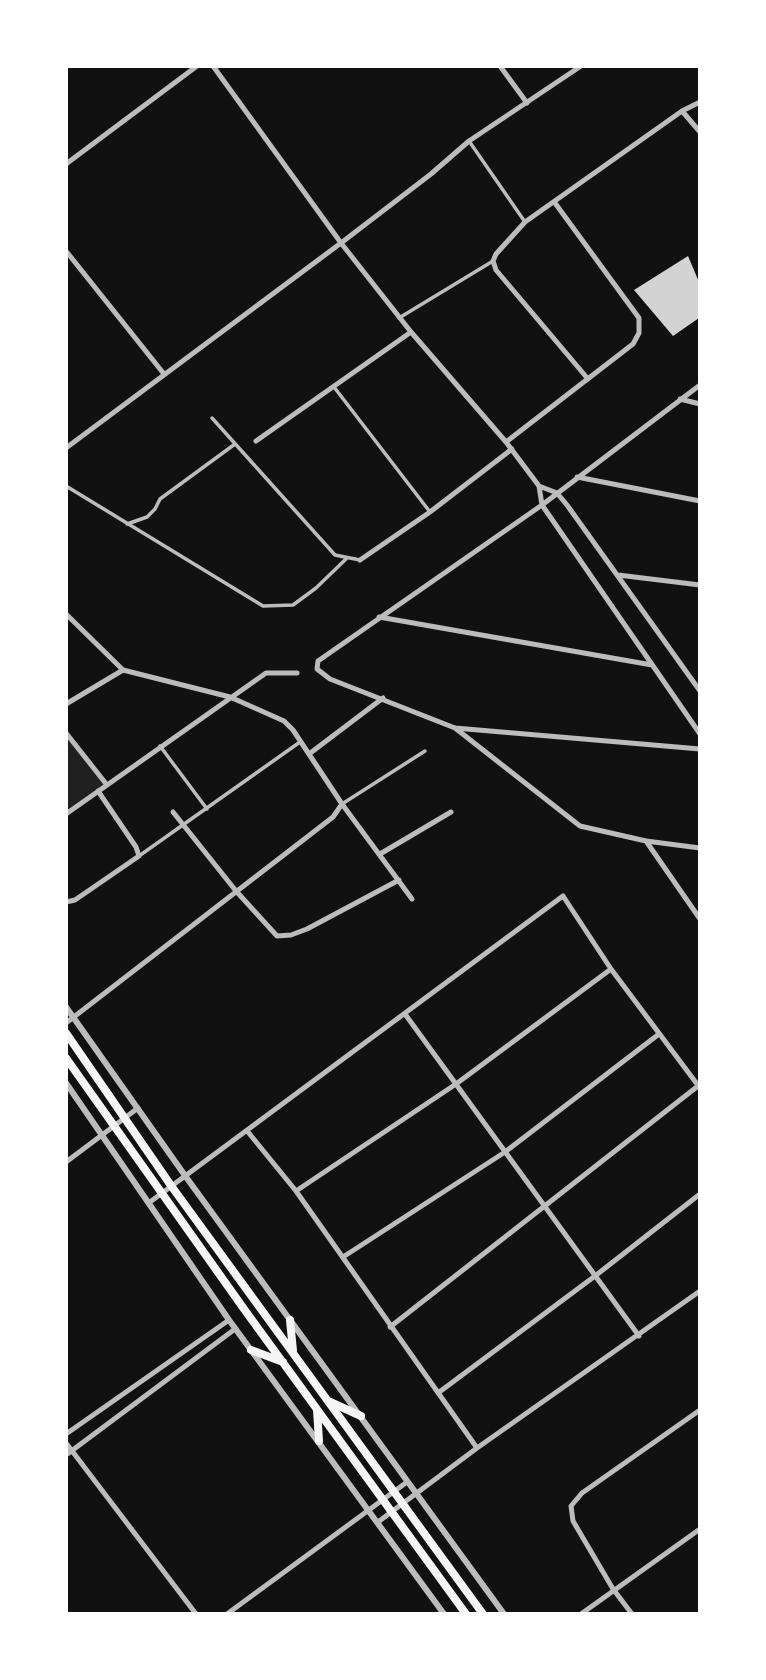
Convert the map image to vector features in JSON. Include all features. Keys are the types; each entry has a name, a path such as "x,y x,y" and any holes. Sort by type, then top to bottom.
{"main road":[{"path":"66,1033 172,1187 483,1614"},
{"path":"66,1058 466,1614"},
{"path":"290,1320 294,1354"},
{"path":"251,1350 283,1362"},
{"path":"325,1399 361,1416"},
{"path":"316,1407 319,1441"}],"street":[{"path":"66,164 197,66"},
{"path":"213,66 341,243 399,318 512,449 540,486 556,493 618,575 699,691"},
{"path":"500,66 527,103"},
{"path":"66,438 69,446 341,243 431,174 469,141 581,66"},
{"path":"399,318 493,261 496,254 526,222 682,111 699,102"},
{"path":"682,111 699,132"},
{"path":"469,141 526,222"},
{"path":"506,442 633,344 639,333 639,318 555,203"},
{"path":"66,251 164,374"},
{"path":"493,261 496,270 588,379"},
{"path":"256,441 411,332"},
{"path":"699,384 542,505 318,661 317,669 330,679 455,728 580,826 646,841 699,848"},
{"path":"334,387 429,513"},
{"path":"680,399 699,404"},
{"path":"212,418 335,555 360,560 429,513 512,449"},
{"path":"127,524 147,517 160,499 235,444"},
{"path":"577,477 699,500"},
{"path":"66,486 263,606 293,605 316,588 347,558"},
{"path":"540,486 542,505 699,734"},
{"path":"618,575 699,585"},
{"path":"66,614 123,670 230,697 284,721 412,899"},
{"path":"379,617 652,665"},
{"path":"66,704 123,670"},
{"path":"66,814 266,673 297,673"},
{"path":"309,754 383,698"},
{"path":"455,728 699,749"},
{"path":"66,733 107,785"},
{"path":"66,902 75,900 184,826 300,742"},
{"path":"160,746 207,809"},
{"path":"66,1023 333,817 342,804 425,751"},
{"path":"98,791 136,847 139,856"},
{"path":"173,812 236,891 277,936 307,929 399,880"},
{"path":"380,854 451,812"},
{"path":"646,841 699,919"},
{"path":"150,1202 563,896 611,969 699,1087 390,1327"},
{"path":"296,1191 456,1084 611,969"},
{"path":"66,1007 186,1177 504,1614"},
{"path":"405,1014 639,1336"},
{"path":"343,1257 505,1152 659,1034"},
{"path":"66,1083 104,1134 229,1320 444,1614"},
{"path":"66,1162 138,1108"},
{"path":"248,1132 296,1191 477,1448"},
{"path":"438,1393 595,1276 699,1194"},
{"path":"378,1522 477,1448 699,1292"},
{"path":"66,1434 229,1320"},
{"path":"69,1452 236,1329"},
{"path":"632,1614 613,1590 573,1521 571,1506 583,1493 699,1410"},
{"path":"66,1443 69,1452 196,1614"},
{"path":"227,1614 407,1482"},
{"path":"581,1614 699,1529"}],"shaded area":[{"path":"66,735 105,785 66,813"}],"building":[{"path":"688,256 699,282 699,318 673,336 634,290"}]}
